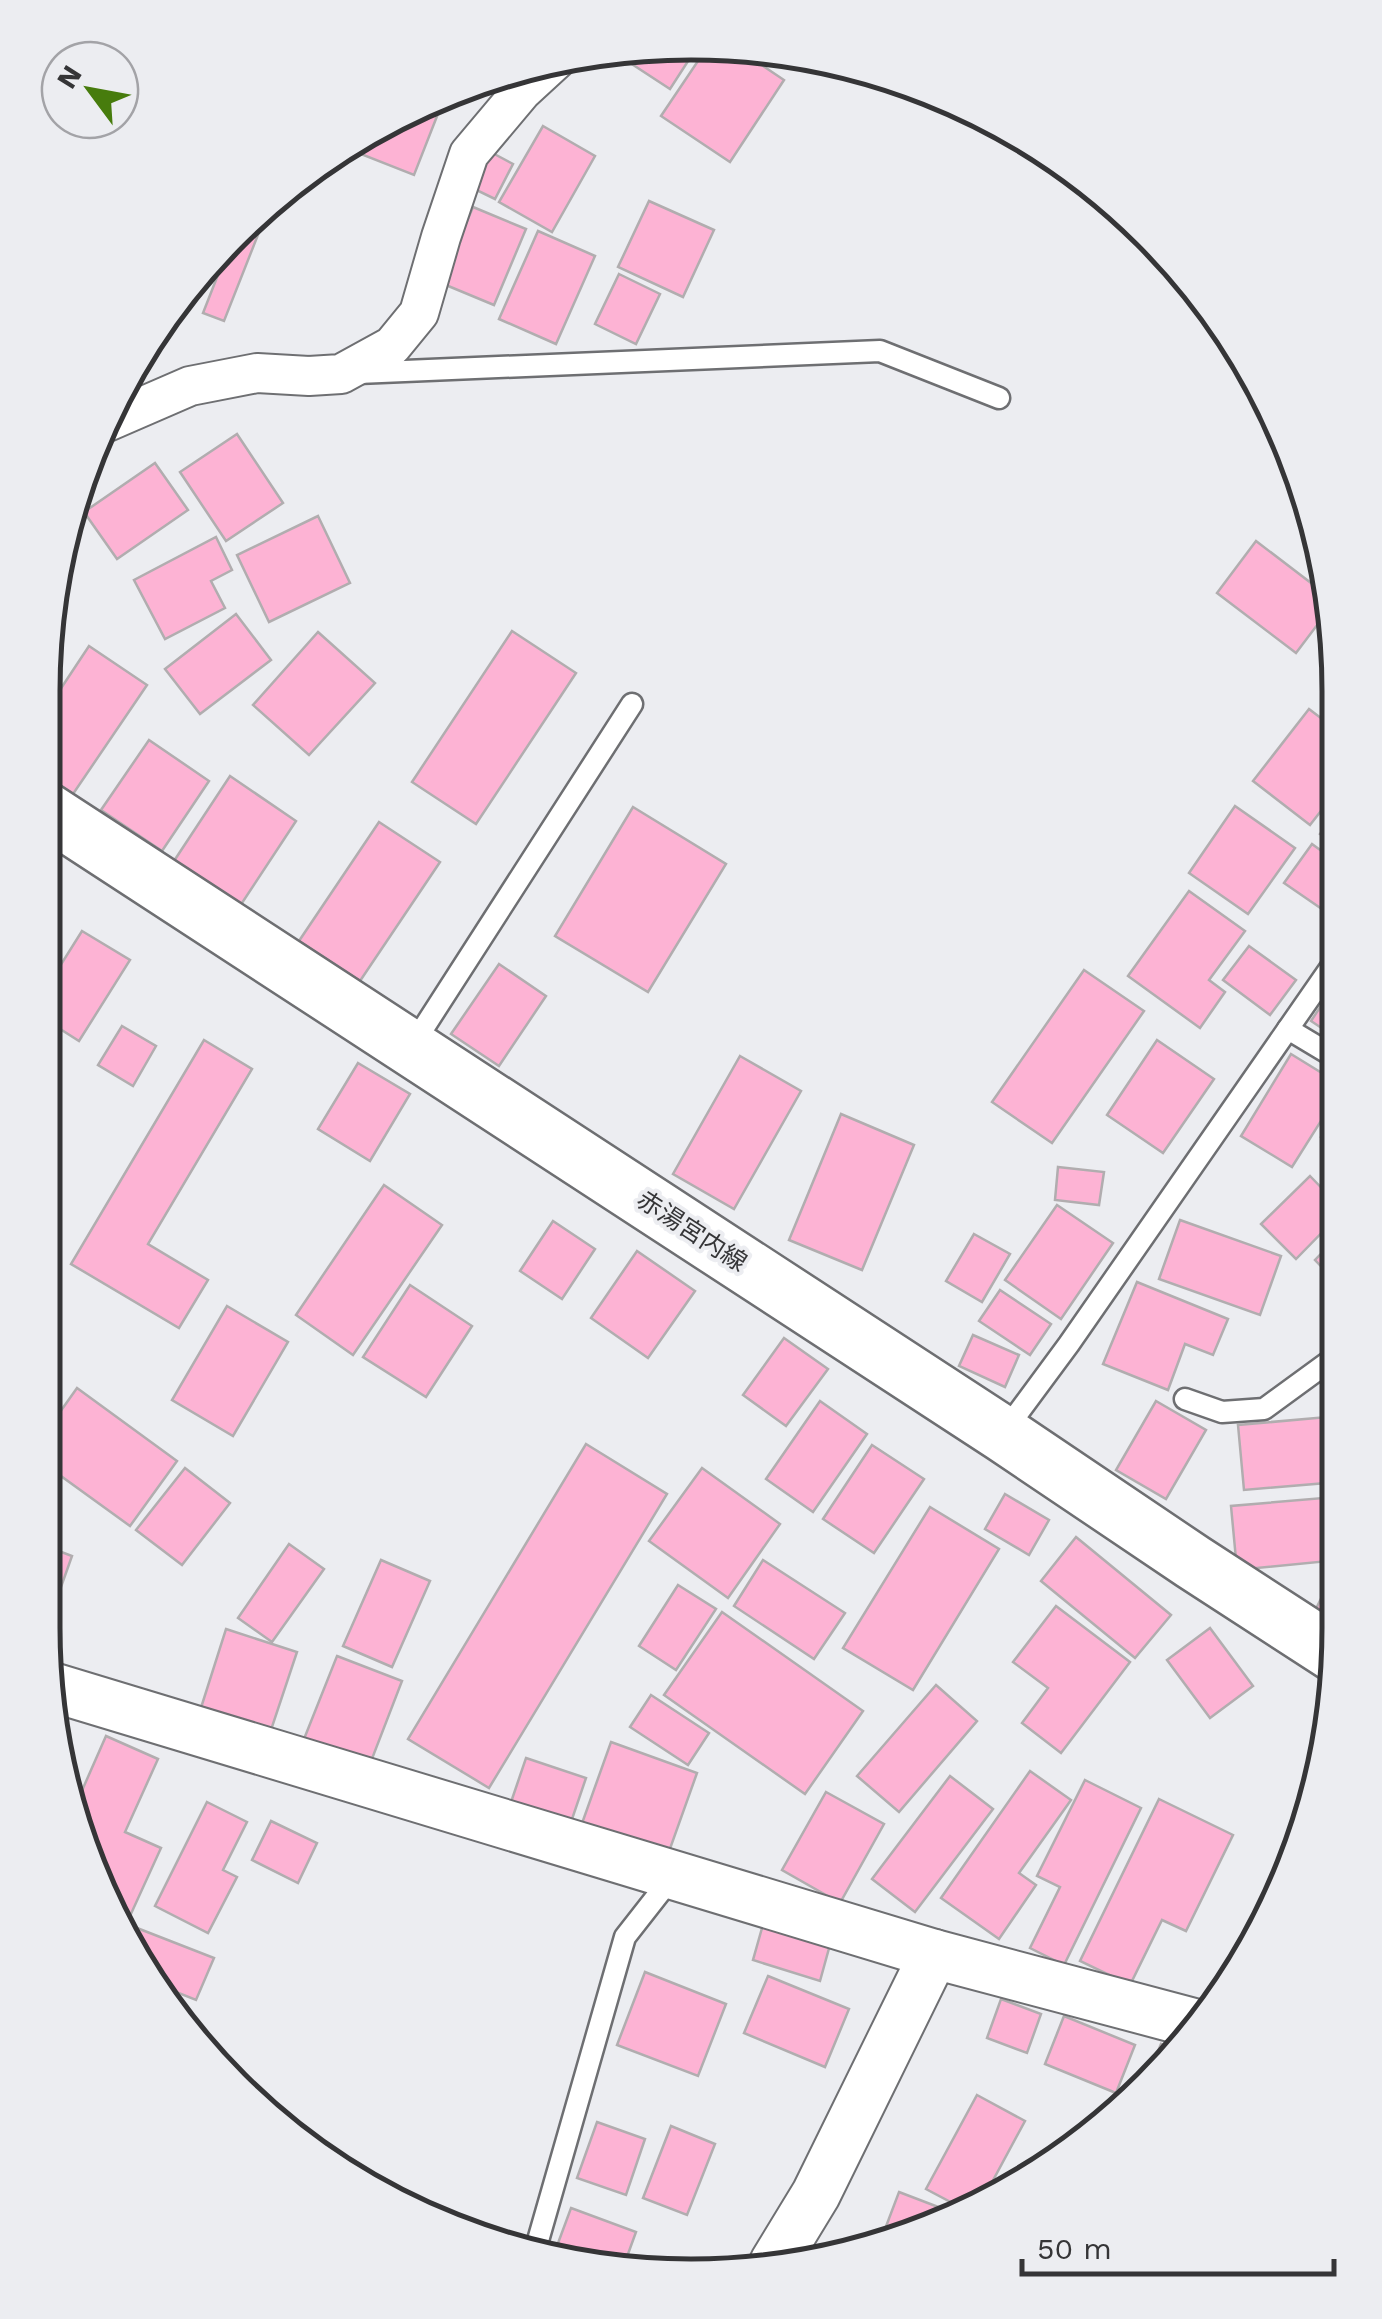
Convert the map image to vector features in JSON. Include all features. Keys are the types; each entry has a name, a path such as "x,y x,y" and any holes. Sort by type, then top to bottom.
{"main road":[{"name":"赤湯宮内線","path":"60,819 1322,1645"}],"street":[{"path":"124,415 190,386 257,373 341,374 392,346 419,313 469,154 534,81"},
{"path":"63,1690 934,1954 1185,2021"},
{"path":"780,2253 816,2194 934,1954"}],"lane":[{"path":"341,374 880,351 999,398"},
{"path":"411,1048 632,704"},
{"path":"1003,1434 1322,980"},
{"path":"1288,1028 1322,1049"},
{"path":"1185,1399 1222,1412 1264,1409 1322,1367"},
{"path":"538,2240 624,1937 673,1876"}],"building":[{"path":"689,60 670,89 630,63"},
{"path":"699,60 760,64 784,80 730,162 661,116"},
{"path":"438,113 414,175 361,154"},
{"path":"543,126 595,156 552,232 499,202"},
{"path":"485,149 513,164 495,199 466,185"},
{"path":"649,201 714,230 683,297 618,267"},
{"path":"473,207 526,229 494,305 441,283"},
{"path":"538,231 595,256 556,344 499,319"},
{"path":"259,232 224,321 203,313 219,273"},
{"path":"619,274 660,294 636,344 595,324"},
{"path":"237,434 283,503 226,541 180,472"},
{"path":"155,463 188,510 117,559 86,514"},
{"path":"318,516 350,583 269,622 237,555"},
{"path":"216,537 232,570 211,581 225,608 165,639 134,580"},
{"path":"1256,541 1313,584 1318,623 1296,653 1217,593"},
{"path":"236,614 271,660 200,714 165,669"},
{"path":"512,631 576,673 476,824 412,782"},
{"path":"318,632 375,683 309,755 253,705"},
{"path":"89,646 147,685 73,794 60,785 60,690"},
{"path":"1309,709 1322,719 1322,810 1310,825 1253,781"},
{"path":"149,740 209,781 162,851 101,810"},
{"path":"230,776 296,821 238,909 172,864"},
{"path":"1235,806 1295,848 1248,914 1189,873"},
{"path":"633,807 726,864 648,992 555,936"},
{"path":"379,822 440,862 360,981 299,941"},
{"path":"1312,844 1322,851 1322,909 1284,883"},
{"path":"1189,891 1245,931 1209,980 1225,992 1200,1028 1128,976"},
{"path":"82,931 130,960 79,1041 60,1029 60,966"},
{"path":"1249,946 1296,980 1270,1015 1223,980"},
{"path":"499,964 546,996 499,1066 451,1034"},
{"path":"1084,970 1144,1011 1052,1143 992,1102"},
{"path":"1322,1004 1322,1028 1311,1021"},
{"path":"122,1026 156,1046 133,1086 98,1065"},
{"path":"204,1040 252,1069 148,1244 208,1280 179,1328 71,1264"},
{"path":"1157,1040 1214,1079 1163,1153 1107,1115"},
{"path":"1291,1054 1322,1073 1322,1119 1292,1167 1241,1136"},
{"path":"740,1056 801,1091 734,1209 673,1174"},
{"path":"358,1063 410,1094 370,1161 318,1129"},
{"path":"841,1114 914,1145 862,1270 789,1240"},
{"path":"1058,1167 1104,1172 1099,1205 1055,1200"},
{"path":"1310,1176 1322,1188 1322,1232 1296,1259 1261,1224"},
{"path":"384,1185 442,1225 353,1355 296,1315"},
{"path":"1057,1205 1113,1243 1061,1319 1005,1280"},
{"path":"1180,1220 1281,1256 1260,1315 1159,1279"},
{"path":"553,1221 595,1249 562,1299 520,1271"},
{"path":"974,1234 1010,1254 982,1302 946,1281"},
{"path":"637,1251 695,1291 648,1358 591,1318"},
{"path":"1137,1282 1228,1319 1213,1355 1185,1344 1168,1390 1103,1364"},
{"path":"410,1285 472,1326 426,1397 363,1357"},
{"path":"1000,1290 1051,1324 1030,1355 979,1321"},
{"path":"227,1306 288,1342 233,1436 172,1400"},
{"path":"973,1335 1019,1355 1005,1387 959,1366"},
{"path":"784,1338 828,1369 786,1426 743,1395"},
{"path":"77,1388 177,1461 130,1526 60,1475 60,1412"},
{"path":"820,1401 867,1434 813,1512 766,1479"},
{"path":"1156,1401 1206,1430 1166,1499 1116,1470"},
{"path":"1322,1417 1322,1483 1244,1490 1238,1425"},
{"path":"586,1444 667,1494 489,1788 408,1739"},
{"path":"872,1445 924,1479 874,1553 823,1519"},
{"path":"185,1468 230,1503 182,1565 136,1530"},
{"path":"702,1468 780,1524 728,1598 649,1541"},
{"path":"1005,1494 1049,1520 1029,1555 985,1529"},
{"path":"1322,1498 1322,1562 1237,1570 1231,1506"},
{"path":"930,1507 999,1549 913,1690 843,1648"},
{"path":"1076,1537 1171,1615 1135,1658 1041,1581"},
{"path":"289,1544 324,1569 272,1642 238,1618"},
{"path":"60,1551 72,1556 60,1590"},
{"path":"381,1560 430,1581 392,1667 343,1646"},
{"path":"763,1560 845,1613 814,1659 734,1606"},
{"path":"678,1585 716,1609 676,1670 639,1646"},
{"path":"1322,1597 1322,1622 1312,1617"},
{"path":"1056,1606 1130,1662 1061,1753 1022,1723 1048,1688 1013,1662"},
{"path":"722,1612 863,1711 805,1794 664,1695"},
{"path":"1210,1628 1253,1686 1210,1718 1167,1660"},
{"path":"226,1629 297,1652 269,1736 199,1714"},
{"path":"337,1656 402,1681 370,1764 304,1739"},
{"path":"936,1685 977,1721 899,1812 857,1776"},
{"path":"651,1695 709,1733 688,1765 630,1727"},
{"path":"106,1736 158,1759 125,1832 161,1848 130,1916 93,1831 82,1791"},
{"path":"611,1742 697,1773 666,1860 580,1829"},
{"path":"526,1758 586,1778 568,1831 508,1811"},
{"path":"1030,1771 1071,1800 1019,1873 1036,1885 999,1939 941,1898"},
{"path":"950,1776 993,1809 915,1912 872,1879"},
{"path":"1085,1780 1141,1808 1064,1965 1030,1948 1060,1887 1037,1876"},
{"path":"826,1792 884,1824 840,1903 782,1870"},
{"path":"1159,1799 1233,1835 1186,1931 1162,1920 1130,1985 1080,1961"},
{"path":"207,1802 247,1822 223,1870 237,1877 208,1933 155,1906"},
{"path":"271,1821 317,1843 298,1883 252,1860"},
{"path":"764,1921 831,1941 820,1981 753,1960"},
{"path":"137,1929 214,1958 196,2000 175,1992"},
{"path":"645,1972 726,2004 698,2076 617,2045"},
{"path":"768,1976 849,2009 825,2067 744,2033"},
{"path":"1001,1999 1041,2014 1027,2053 987,2038"},
{"path":"1064,2016 1135,2045 1116,2093 1045,2064"},
{"path":"977,2095 1025,2121 992,2182 951,2202 926,2189"},
{"path":"597,2122 645,2139 626,2195 577,2178"},
{"path":"671,2126 715,2144 687,2215 643,2198"},
{"path":"899,2192 940,2208 894,2226 885,2228"},
{"path":"571,2208 636,2232 627,2256 558,2244"}]}
